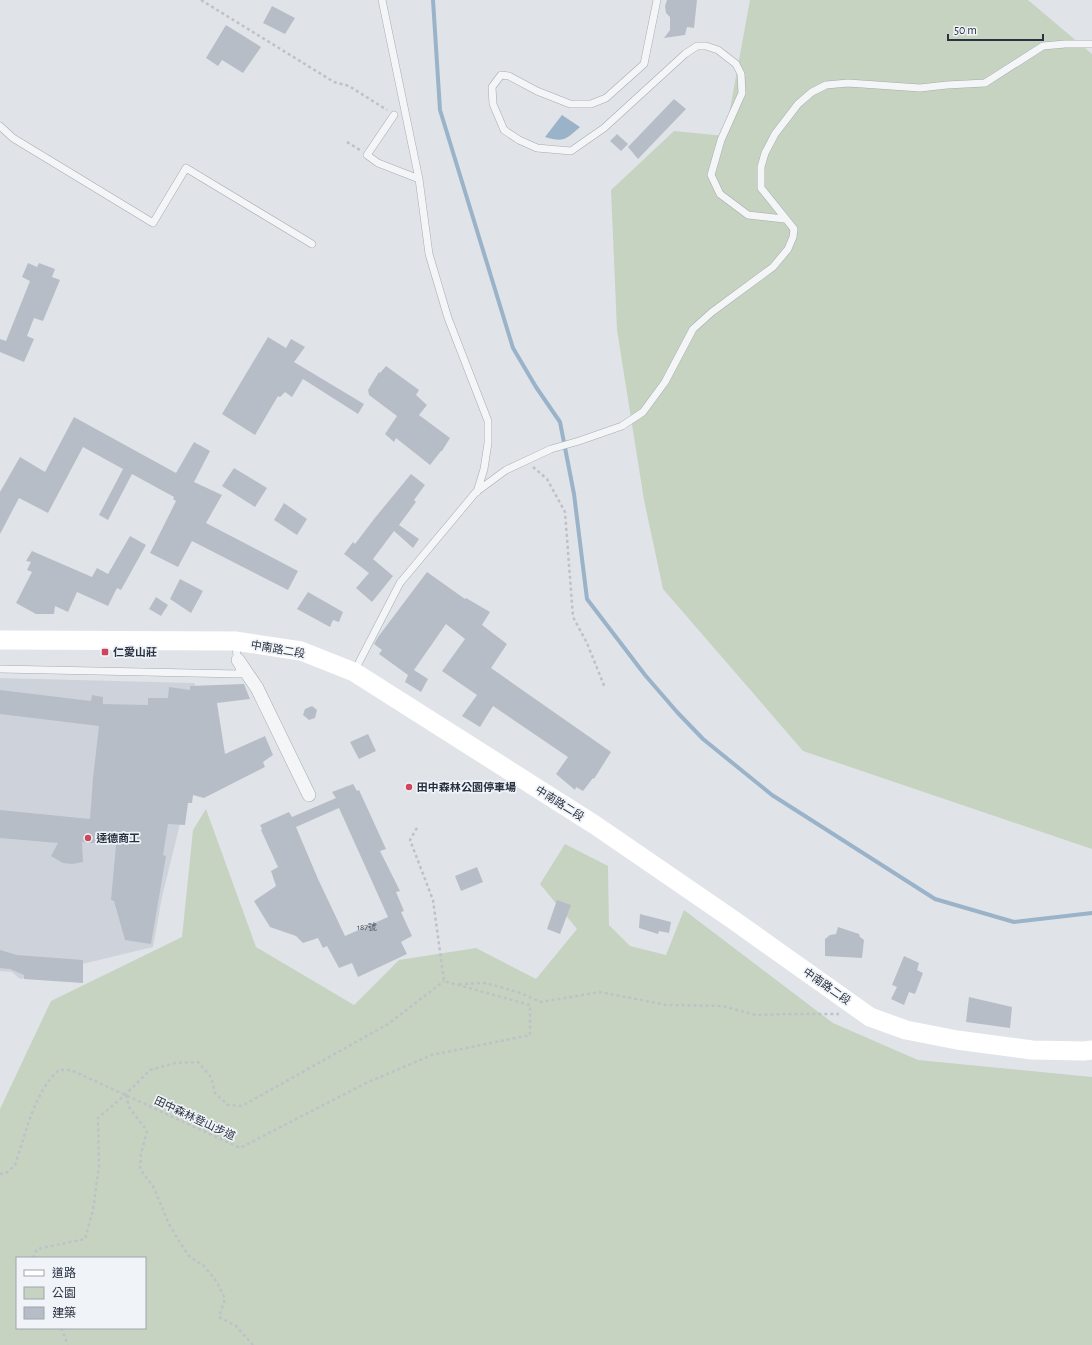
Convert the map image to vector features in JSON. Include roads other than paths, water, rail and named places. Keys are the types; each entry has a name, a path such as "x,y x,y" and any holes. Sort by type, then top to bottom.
{"main road":[{"name":"中南路二段","path":"0,640 235,642 301,651 354,672 595,825 738,923 870,1017 906,1030 957,1040 1032,1050 1092,1050"}],"street":[{"path":"238,660 257,688 309,795"}],"lane":[{"path":"382,0 419,179 429,254 448,318 488,422 488,442 484,469 476,492"},
{"path":"658,0 644,64 606,98 591,104 570,104 537,91 509,76 501,74 492,87 492,104 504,130 519,140 536,148 571,151 604,128 685,54 697,46 706,46 718,50 736,64 741,74 742,93 721,140 711,175 720,194 748,216 784,219"},
{"path":"354,672 400,583 476,492 506,470 552,449 622,426 644,412 665,382 692,328 773,268 788,250 794,237 794,230 761,188 761,166 765,153 775,134 798,104 812,92 826,85 848,83 920,88 985,83 1043,46 1092,44"},
{"path":"394,115 367,155 378,163 419,179"},
{"path":"0,126 12,138 153,223 186,168 312,244"},
{"path":"0,669 240,674 235,642"}],"water":[{"path":"562,115 580,127 568,137 561,140 545,137"}],"waterway":[{"path":"433,0 440,110 513,348 536,387 560,422 574,494 587,599 645,675 703,739 772,795 935,899 1014,922 1092,913"}],"place":[{"name":"仁愛山莊","path":"105,652"},
{"name":"田中森林公園停車場","path":"409,787"},
{"name":"達德商工","path":"88,838"}]}
